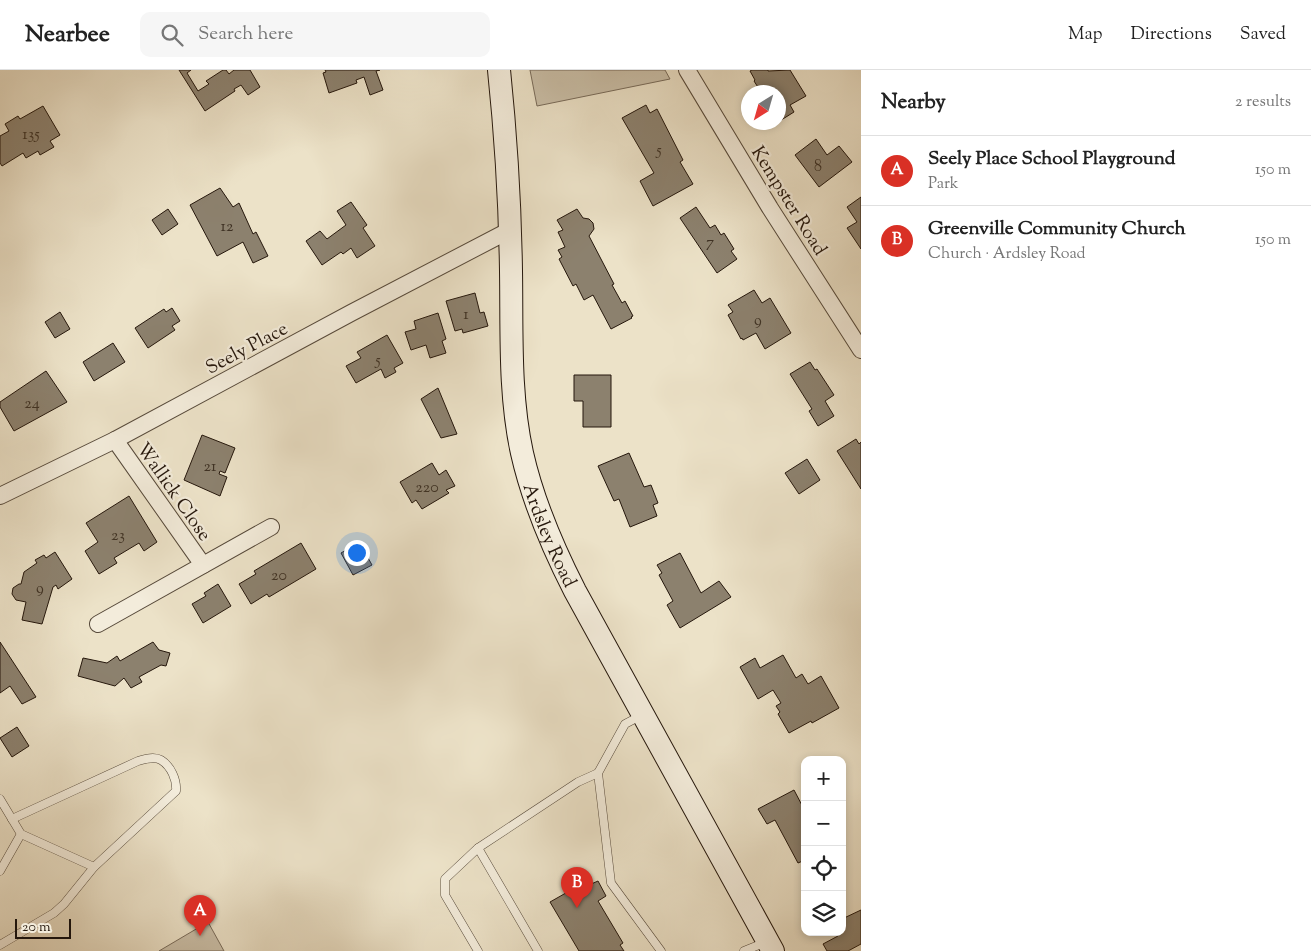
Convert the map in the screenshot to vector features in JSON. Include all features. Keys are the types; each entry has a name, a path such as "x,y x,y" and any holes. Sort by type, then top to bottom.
{"main road":[{"name":"Ardsley Road","path":"500,70 506,138 510,230 514,398 517,428 527,476 542,522 556,554 770,946"}],"street":[{"name":"Kempster Road","path":"687,70 770,208 861,350"},
{"name":"Seely Place","path":"0,496 115,440 510,230"},
{"name":"Wallick Close","path":"115,440 203,565"},
{"name":"Wallick Close","path":"98,624 271,527"}],"lane":[{"path":"478,951 446,895 445,879 478,848 578,782 598,773 626,724 644,714"},
{"path":"0,945 64,904 94,867 176,791 176,782 170,769 161,760 150,758 138,761 12,819"},
{"path":"598,773 611,883 661,951"},
{"path":"0,799 21,834 94,867"},
{"path":"0,871 21,834"},
{"path":"478,848 538,951"},
{"path":"744,951 770,946"}],"shaded area":[{"path":"530,70 665,70 670,79 537,106"},
{"path":"208,922 224,951 159,951"}],"building":[{"path":"179,70 191,70 187,73 198,91 209,84 206,81 223,70 226,70 229,74 234,70 250,70 260,87 248,95 241,85 205,111"},
{"path":"325,70 380,70 376,71 383,90 370,95 364,77 356,80 357,83 329,93 323,73 326,72"},
{"path":"790,70 806,96 790,105 794,112 786,117 786,85 757,85 750,71"},
{"path":"646,105 650,113 657,109 683,160 680,162 693,184 653,206 640,181 654,173 622,118"},
{"path":"43,106 60,135 50,141 54,147 40,155 38,151 26,158 23,153 2,166 0,163 0,136 9,131 5,124 18,116 20,119"},
{"path":"816,139 827,155 839,146 852,162 819,187 795,155"},
{"path":"220,188 233,207 239,203 253,234 256,232 268,256 253,263 243,242 217,256 190,205"},
{"path":"861,197 861,249 847,228 857,222 847,207"},
{"path":"351,202 367,225 363,228 375,246 357,258 351,248 343,254 341,252 322,265 306,241 320,231 327,239 346,225 337,211"},
{"path":"696,207 710,228 715,225 721,235 724,233 734,249 731,251 737,259 717,273 680,218"},
{"path":"168,209 178,224 162,235 152,220"},
{"path":"577,209 583,218 589,219 593,223 594,229 589,236 614,284 612,285 622,303 625,301 633,316 611,329 593,295 584,300 576,284 573,286 559,259 562,257 558,250 565,247 558,232 563,230 557,220"},
{"path":"754,290 762,303 770,298 791,333 765,349 756,333 743,340 741,339 728,315 733,312 728,305"},
{"path":"475,293 480,313 484,312 488,326 463,333 462,329 455,331 446,301"},
{"path":"172,308 180,321 172,326 175,330 148,348 135,328 164,309 166,312"},
{"path":"60,312 70,329 55,338 45,322"},
{"path":"438,313 446,339 442,341 446,353 430,358 426,345 411,350 405,332 416,329 414,321"},
{"path":"387,335 403,363 394,368 396,372 385,378 381,369 356,383 346,366 361,358 357,352"},
{"path":"113,343 125,362 94,381 83,362"},
{"path":"810,362 815,370 817,369 834,395 825,401 834,416 818,426 809,411 812,409 790,374"},
{"path":"46,371 67,402 14,431 0,407 0,402"},
{"path":"574,375 611,375 611,427 583,427 583,401 574,401"},
{"path":"438,388 457,434 441,438 421,399"},
{"path":"202,435 235,448 225,473 220,471 219,474 227,477 220,496 184,480"},
{"path":"856,439 859,444 861,442 861,489 837,451"},
{"path":"629,453 644,487 651,485 658,503 653,505 657,516 630,527 619,499 614,501 598,466"},
{"path":"807,459 820,480 799,494 785,473"},
{"path":"432,463 439,475 446,470 455,486 446,490 449,493 422,509 416,500 412,503 400,482"},
{"path":"129,496 157,542 144,551 139,543 114,558 117,563 99,574 85,551 98,542 86,523"},
{"path":"301,543 316,569 269,597 267,594 251,604 239,584 256,574 254,571"},
{"path":"348,549 355,563 367,556 372,565 353,575 341,553"},
{"path":"55,552 72,579 58,589 56,585 53,587 42,624 22,620 26,602 16,600 12,594 13,588 21,584 24,572 37,563 35,560 44,555 46,558"},
{"path":"680,553 701,593 719,581 731,597 680,628 667,605 673,601 659,575 662,573 657,565"},
{"path":"218,584 231,606 203,623 192,604 206,596 204,593"},
{"path":"0,642 36,697 22,704 10,686 0,693"},
{"path":"153,642 159,650 170,653 166,666 161,665 139,677 142,682 131,688 124,678 115,686 78,676 83,658 107,663 117,656 120,661"},
{"path":"783,655 796,678 802,674 808,684 821,676 839,708 789,733 778,714 780,712 776,706 781,703 773,690 758,699 740,667 755,658 760,668"},
{"path":"17,727 29,746 12,757 0,738"},
{"path":"794,790 801,803 801,862 798,863 775,820 767,824 758,809"},
{"path":"587,881 589,885 598,881 606,896 598,901 623,943 620,945 624,951 579,951 550,902"},
{"path":"861,910 861,944 848,951 827,951 823,944 838,936 846,936 846,917"}],"place":[{"name":"Greenville Community Church","path":"577,908"},
{"name":"Seely Place School Playground","path":"200,936"}]}
